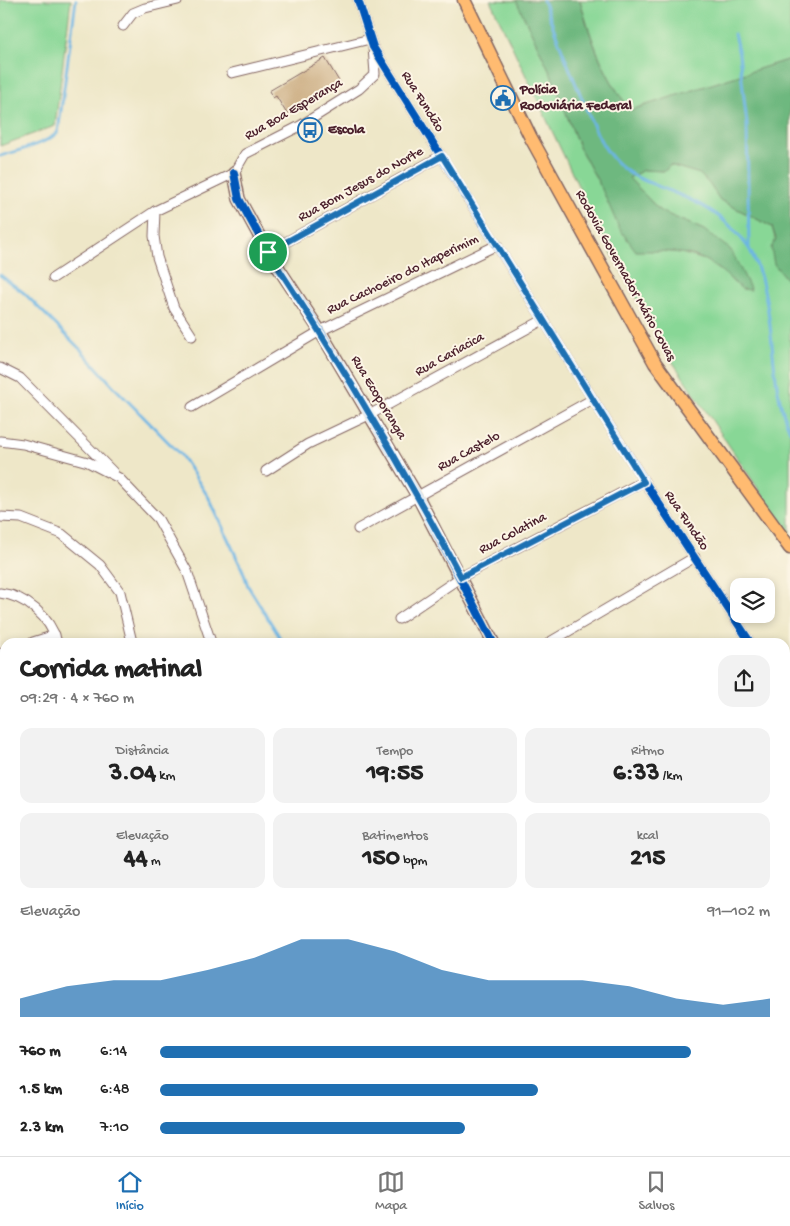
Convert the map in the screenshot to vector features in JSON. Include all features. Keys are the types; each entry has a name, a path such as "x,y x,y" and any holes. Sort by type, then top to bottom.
{"main road":[{"name":"Rodovia Governador Mário Covas","path":"464,0 531,138 655,362 790,548"}],"street":[{"path":"123,26 133,13 178,0"},
{"name":"Rua Fundão","path":"358,0 372,43 644,482 747,638"},
{"path":"232,73 372,43"},
{"name":"Rua Boa Esperança","path":"234,173 245,154 300,126 359,89 375,74 372,43"},
{"name":"Rua Bom Jesus do Norte","path":"268,252 442,156"},
{"path":"53,278 155,211 234,173"},
{"name":"Rua Ecoporanga","path":"234,173 239,199 268,252 371,414 418,497 492,638"},
{"path":"155,211 154,236 157,256 174,308 192,336"},
{"name":"Rua Cachoeiro do Itaperimim","path":"192,407 320,331 497,245"},
{"name":"Rua Cariacica","path":"266,472 308,444 371,414 543,320"},
{"path":"0,368 20,378 158,519 187,571 210,638"},
{"name":"Rua Castelo","path":"358,530 593,399"},
{"path":"0,441 23,444 88,462 119,478"},
{"name":"Rua Colatina","path":"399,619 461,577 644,482"},
{"path":"0,517 21,518 62,534 100,565 120,592 131,638"},
{"path":"557,638 695,558"},
{"path":"0,593 13,595 38,611 55,638"}],"green space":[{"path":"0,0 71,0 55,126 0,146"},
{"path":"490,0 517,1 552,76 579,147 601,187 661,251 681,253 705,260 723,272 735,284 704,230 660,211 629,178 643,170 665,171 670,165 700,174 720,200 772,227 786,279 790,278 790,536 668,355 599,230"},
{"path":"516,0 580,0 606,72 631,110 790,59 790,278 786,279 774,264 771,248 776,239 772,227 720,200 700,174 670,165 665,171 643,170 629,178 660,211 704,230 731,250 751,290 742,289 715,266 697,257 671,252 636,251 619,228 601,187 579,147 552,76"},
{"path":"580,0 790,0 790,59 631,110 606,72"}],"building":[{"path":"325,58 340,83 287,114 276,96 273,98 269,91"}],"waterway":[{"path":"0,156 39,144 58,132 76,0"},
{"path":"543,0 594,127 611,157 636,177 688,198 710,210 730,226 750,250 758,268 765,294 775,375 783,413 790,431"},
{"path":"734,34 739,54 747,124 749,248"},
{"path":"0,275 24,293 181,455 209,498 243,571 248,586 280,638"}],"cycle path":[{"path":"358,0 373,47 644,481 747,638"},
{"path":"234,173 239,199 268,252 320,331 418,497 491,638"}],"place":[{"name":"Polícia Rodoviária Federal","path":"503,98"},
{"name":"Escola","path":"310,130"}],"route":[{"path":"442,156 644,482 461,577 371,414 268,252 442,156"}]}
